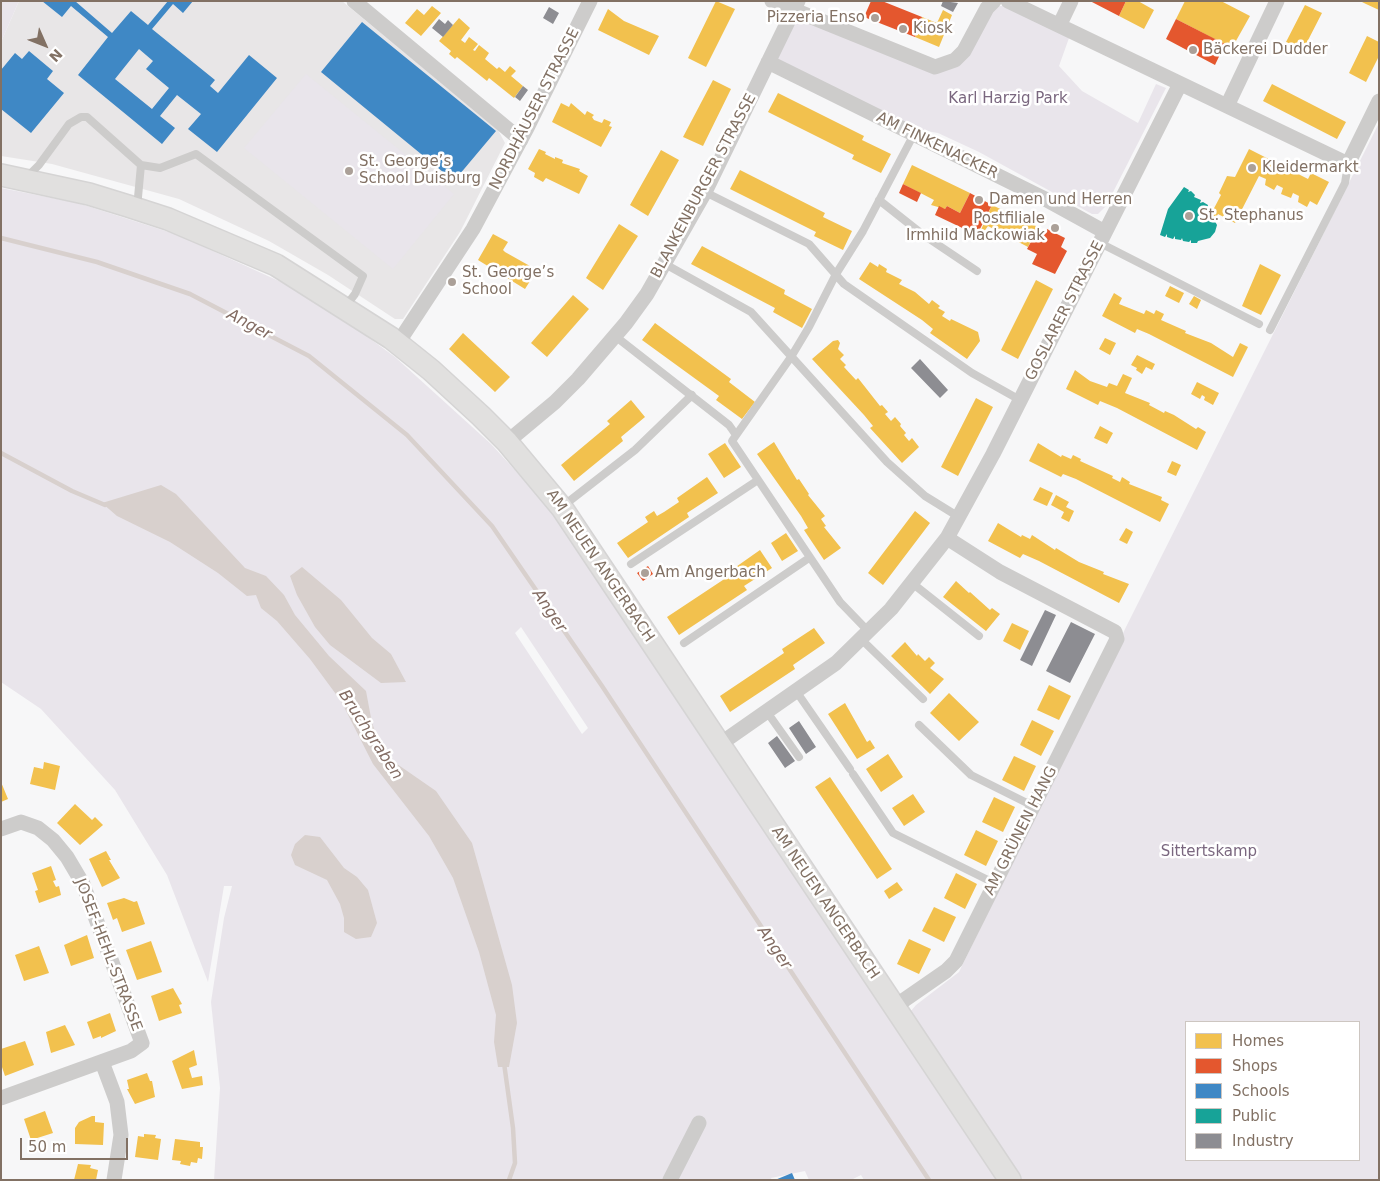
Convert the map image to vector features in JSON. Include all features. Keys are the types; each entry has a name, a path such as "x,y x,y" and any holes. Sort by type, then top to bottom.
{"street":[{"path":"354,1 521,140"},
{"name":"NORDHÄUSER STRASSE","path":"398,343 473,228 521,140 590,1"},
{"path":"772,1 796,6 935,67 955,60 964,51 987,8 994,1"},
{"path":"1008,1 1060,24 1116,58 1180,84 1348,164 1379,101"},
{"path":"1060,24 1071,1"},
{"path":"1228,106 1277,1"},
{"name":"BLANKENBURGER STRASSE","path":"507,442 555,402 615,336 647,294 705,192 796,6"},
{"name":"AM FINKENACKER","path":"768,62 1045,199 1103,238"},
{"name":"GOSLARER STRASSE","path":"720,744 836,663 865,635 912,583 947,538 1020,400 1180,84"},
{"name":"AM NEUEN ANGERBACH","path":"1,175 89,194 137,209 276,264 344,306 398,343 458,395 507,442 562,508 1010,1180"},
{"name":"AM GRÜNEN HANG","path":"894,1006 946,971 956,961 1117,640 1115,632 1000,572 947,538"},
{"name":"JOSEF-HEHL-STRASSE","path":"1,829 21,822 38,828 58,846 84,884 142,1043 132,1051 1,1098"},
{"path":"102,1062 117,1102 120,1135 114,1180"},
{"path":"670,1180 699,1123"}],"lane":[{"path":"25,179 39,165 69,124 81,117 87,117 141,166 160,168 196,154 363,276 355,294 344,306"},
{"path":"914,134 863,231 836,274 791,357 732,441 840,602 865,635 923,699"},
{"path":"1270,330 1344,183 1348,164"},
{"path":"137,209 141,166"},
{"path":"705,192 809,244 844,284 972,373 1020,400"},
{"path":"879,200 922,234 977,271"},
{"path":"1103,238 1259,324"},
{"path":"665,264 751,312 894,469 925,496 959,517"},
{"path":"615,336 729,426 736,435"},
{"path":"562,508 635,450 692,396"},
{"path":"631,564 758,480"},
{"path":"684,643 809,558"},
{"path":"912,583 979,636"},
{"path":"796,691 893,833 994,883"},
{"path":"767,712 799,757"},
{"path":"919,725 971,774 1033,806"}],"shaded area":[{"name":"St. George’s School Duisburg","path":"19,1 342,1 498,130 505,143 460,232 403,319 395,319 328,275 269,241 179,199 52,164 1,156 1,42"}],"green space":[{"path":"1,1 19,1 1,42"},
{"name":"Karl Harzig Park","path":"997,6 1004,6 1069,38 1059,66 1082,91 1138,123 1156,84 1166,88 1106,206 1098,214 1092,214 979,152 938,133 915,129 775,62 797,16 939,73"},
{"name":"St. George’s School Duisburg","path":"306,74 454,194 393,269 244,148"},
{"name":"Sittertskamp","path":"1379,123 1379,1180 864,1180 861,1175 851,1180 809,1180 805,1171 771,1178 772,1180 214,1180 220,1088 211,1002 224,918 232,886 224,886 208,982 167,875 115,790 41,709 1,682 1,188 78,203 178,235 281,282 335,313 395,357 491,444 547,505 899,1025 916,1005 959,972 1126,627","holes":["521,627 588,728 582,734 515,633"]}],"water":[{"path":"161,485 176,494 245,568 266,576 284,595 295,615 329,656 366,691 372,723 384,755 436,791 472,843 512,985 517,1023 509,1067 498,1067 494,1042 496,1015 479,952 453,878 429,836 373,764 341,701 310,659 277,621 261,608 256,595 247,596 218,573 170,542 117,516 102,503"},
{"path":"302,567 341,600 372,638 391,654 406,682 381,683 330,645 315,627 297,595 290,576"},
{"path":"305,835 320,837 344,868 357,877 368,890 377,923 371,937 356,939 344,932 344,918 340,904 327,880 295,865 291,855 295,844"}],"building: Homes":[{"path":"716,1 735,9 706,67 688,58"},
{"path":"1126,1 1138,1 1154,10 1144,29 1119,16"},
{"path":"1185,1 1221,1 1250,16 1232,48 1176,19"},
{"path":"1360,1 1379,1 1379,10 1366,4"},
{"path":"1305,5 1322,13 1303,50 1286,42"},
{"path":"432,6 441,13 421,36 405,23 417,9 424,15"},
{"path":"608,9 624,21 659,36 649,55 598,30"},
{"path":"943,10 952,15 939,47 915,37 922,17 937,23"},
{"path":"459,18 470,28 461,40 465,43 469,37 478,44 473,50 475,51 479,45 489,53 485,59 497,69 499,67 505,72 510,66 516,71 511,76 523,86 514,98 489,78 487,81 457,57 455,59 449,54 451,51 439,41"},
{"path":"1367,36 1379,42 1379,56 1366,82 1349,73"},
{"path":"713,80 731,89 703,146 683,137"},
{"path":"1272,84 1346,122 1337,139 1263,101"},
{"path":"778,93 864,136 862,140 891,154 881,173 852,159 854,155 768,112"},
{"path":"561,103 569,107 571,103 585,115 587,111 594,115 592,117 594,120 602,123 604,119 611,122 609,126 612,127 601,147 552,122"},
{"path":"539,149 555,159 555,157 563,160 562,163 580,169 579,171 588,176 579,194 546,178 543,182 534,177 535,173 528,169"},
{"path":"1249,149 1308,179 1311,173 1329,182 1317,205 1310,201 1307,207 1298,202 1299,196 1293,193 1291,198 1281,194 1283,188 1277,185 1274,190 1265,185 1266,179 1259,176 1235,223 1218,214 1215,220 1211,214 1221,195 1219,193 1227,176 1235,177"},
{"path":"661,150 679,160 648,216 630,205"},
{"path":"912,165 970,193 960,213 947,206 945,209 931,205 934,200 903,184"},
{"path":"740,170 825,213 823,217 852,231 843,250 814,236 816,232 730,189"},
{"path":"992,205 1038,227 1028,247 988,226 983,233 980,232"},
{"path":"619,224 638,236 603,290 586,278"},
{"path":"493,234 508,242 503,250 505,252 537,270 525,289 478,260"},
{"path":"702,246 785,290 784,294 812,309 802,328 773,312 775,308 691,264"},
{"path":"870,262 878,267 879,264 887,269 886,272 902,280 899,284 915,292 929,304 932,300 940,306 938,308 945,312 942,316 978,332 980,341 967,359 930,333 933,329 922,320 859,279"},
{"path":"1260,264 1281,275 1261,315 1242,306"},
{"path":"1036,280 1053,289 1018,359 1001,350"},
{"path":"1170,286 1184,293 1179,303 1165,296"},
{"path":"1114,293 1122,298 1119,304 1144,314 1146,310 1154,314 1156,310 1164,314 1161,320 1186,331 1185,333 1211,343 1233,357 1240,343 1248,347 1233,377 1149,334 1137,329 1135,333 1102,316"},
{"path":"573,295 589,309 547,357 531,343"},
{"path":"1194,296 1201,300 1197,309 1189,304"},
{"path":"655,323 731,379 729,382 755,402 742,419 716,400 719,396 642,340"},
{"path":"463,333 510,377 495,392 449,349"},
{"path":"1105,338 1116,343 1110,355 1099,349"},
{"path":"838,340 840,343 838,349 844,355 840,359 846,365 844,367 856,380 858,378 880,406 882,405 888,412 885,414 891,421 895,417 901,424 900,426 906,433 904,435 909,441 912,438 919,447 902,463 870,428 873,426 864,415 812,359 833,341"},
{"path":"1137,355 1155,364 1152,370 1146,367 1142,374 1131,365"},
{"path":"1075,370 1090,381 1107,387 1109,383 1117,386 1123,374 1132,378 1125,393 1150,403 1149,405 1164,413 1165,411 1174,415 1196,429 1198,427 1206,432 1197,450 1117,408 1100,401 1098,405 1066,389"},
{"path":"1197,382 1219,393 1213,405 1204,400 1205,397 1202,395 1200,399 1191,394"},
{"path":"976,398 993,407 958,476 941,467"},
{"path":"631,400 645,417 621,437 623,441 574,481 561,465 610,424 607,421"},
{"path":"1100,426 1113,433 1107,444 1094,438"},
{"path":"774,442 797,480 799,479 808,495 825,516 821,519 826,526 824,527 841,548 824,560 804,530 808,528 801,516 757,454"},
{"path":"725,443 741,467 724,478 708,454"},
{"path":"1038,443 1061,457 1062,455 1071,459 1073,455 1081,459 1080,461 1113,476 1112,478 1120,482 1122,477 1130,482 1129,484 1162,497 1161,500 1169,504 1160,522 1076,479 1063,474 1061,477 1029,461"},
{"path":"1172,461 1181,465 1176,476 1167,472"},
{"path":"707,477 718,493 687,513 689,517 628,558 617,543 648,522 645,517 654,511 657,516 664,512 679,502 677,498"},
{"path":"1040,487 1053,493 1047,506 1033,500"},
{"path":"1056,495 1069,502 1066,507 1074,511 1069,522 1061,518 1064,512 1051,505"},
{"path":"915,511 930,523 883,585 868,573"},
{"path":"998,523 1021,537 1022,535 1030,539 1032,535 1055,550 1056,548 1079,562 1104,572 1103,574 1129,584 1119,603 1039,561 1023,554 1020,558 988,541"},
{"path":"1126,528 1133,532 1127,544 1119,540"},
{"path":"786,533 798,551 782,561 771,543"},
{"path":"760,550 772,568 744,586 747,590 679,635 667,617 735,572 733,569"},
{"path":"956,581 990,610 992,608 1000,614 986,631 943,597"},
{"path":"1012,623 1029,631 1020,650 1003,641"},
{"path":"814,628 825,643 793,665 795,669 730,712 720,696 784,653 782,649"},
{"path":"905,642 917,656 918,654 925,661 929,657 935,663 930,668 944,679 930,694 891,656"},
{"path":"1049,685 1071,696 1059,720 1037,710"},
{"path":"949,693 979,722 959,741 930,713"},
{"path":"845,703 867,742 870,740 875,748 857,759 828,714"},
{"path":"1032,720 1054,731 1041,756 1020,745"},
{"path":"888,754 903,777 881,792 866,769"},
{"path":"1014,756 1036,766 1024,791 1002,780"},
{"path":"44,762 60,766 55,790 30,784 34,767 43,769"},
{"path":"830,777 892,869 877,879 815,787"},
{"path":"1,782 8,799 1,802"},
{"path":"913,794 925,812 904,826 892,808"},
{"path":"994,797 1015,807 1003,832 982,822"},
{"path":"75,804 92,820 95,817 103,825 80,845 57,823"},
{"path":"976,830 998,841 986,866 964,855"},
{"path":"106,851 120,878 102,887 89,859"},
{"path":"51,866 56,880 53,881 56,887 59,886 61,895 39,903 35,891 38,890 32,873"},
{"path":"956,873 977,884 965,909 944,898"},
{"path":"897,882 903,890 889,899 884,891"},
{"path":"124,898 134,902 137,901 145,924 122,932 117,918 113,920 107,903"},
{"path":"934,907 956,917 944,942 922,931"},
{"path":"87,935 94,958 71,966 64,945"},
{"path":"909,939 931,949 919,974 897,964"},
{"path":"151,941 162,972 137,980 126,950"},
{"path":"39,946 49,973 24,981 15,955"},
{"path":"173,988 182,1004 179,1005 182,1013 159,1021 151,996"},
{"path":"110,1013 116,1031 101,1038 101,1036 93,1039 87,1022"},
{"path":"65,1025 75,1045 51,1053 46,1032"},
{"path":"25,1041 34,1065 5,1076 1,1064 1,1049"},
{"path":"194,1050 197,1065 189,1068 192,1078 202,1076 203,1085 182,1089 172,1061"},
{"path":"147,1073 150,1081 152,1081 155,1097 135,1104 127,1089 129,1089 127,1080"},
{"path":"45,1111 53,1133 31,1140 24,1119"},
{"path":"95,1116 95,1122 104,1123 103,1145 75,1144 75,1128 79,1122"},
{"path":"144,1134 156,1135 155,1138 161,1139 158,1160 135,1157 138,1136 144,1137"},
{"path":"175,1139 200,1142 200,1147 203,1147 202,1159 198,1158 197,1163 191,1162 190,1166 180,1164 181,1161 172,1160"},
{"path":"78,1164 91,1165 90,1168 98,1170 96,1180 74,1180"}],"building: Shops":[{"path":"871,1 882,1 922,17 915,37 864,17"},
{"path":"1090,1 1126,1 1119,16"},
{"path":"1176,19 1225,44 1215,65 1166,39"},
{"path":"903,184 921,193 917,202 899,193"},
{"path":"970,193 992,205 977,235 935,215 939,206 945,209 947,206 960,213"},
{"path":"1038,229 1046,233 1047,229 1065,238 1061,247 1067,251 1055,274 1032,264 1037,254 1027,249"},
{"name":"Am Angerbach","path":"648,566 653,574 643,581 637,573"}],"building: Schools":[{"path":"42,1 75,1 112,33 131,11 148,25 168,1 193,1 183,13 173,4 152,29 215,80 210,86 218,93 249,55 277,78 217,152 188,129 201,114 177,95 160,116 175,128 162,144 78,75 108,37 71,6 62,17","holes":["139,49 153,61 146,69 169,88 152,109 115,79"]},
{"path":"362,22 496,131 454,181 321,72"},
{"path":"29,51 53,71 47,79 64,93 31,133 1,109 1,70 15,53 22,59"},
{"path":"792,1173 795,1180 775,1180"}],"building: Public":[{"name":"St. Stephanus","path":"1184,187 1189,190 1188,192 1191,191 1195,195 1194,197 1201,200 1200,203 1203,202 1208,205 1207,209 1209,207 1213,211 1211,214 1217,225 1215,232 1210,238 1198,241 1197,243 1191,243 1191,240 1189,242 1183,241 1182,238 1181,240 1175,239 1175,236 1173,239 1167,237 1167,234 1165,237 1160,235 1168,209"}],"building: Industry":[{"path":"943,1 958,3 953,12 941,6"},
{"path":"549,7 559,13 553,24 543,18"},
{"path":"439,19 445,24 448,20 453,25 443,37 432,28"},
{"path":"523,86 528,90 520,101 515,97"},
{"path":"920,359 948,390 940,398 911,368"},
{"path":"1045,610 1056,615 1032,666 1020,660"},
{"path":"1071,622 1095,634 1070,683 1046,671"},
{"path":"799,721 816,747 806,754 789,728"},
{"path":"777,736 795,761 785,768 768,743"}],"waterway":[{"name":"Anger","path":"1,238 97,262 190,294 309,356 407,435 492,526 602,686 929,1180"},
{"name":"Bruchgraben","path":"1,453 72,491 105,505"},
{"name":"Bruchgraben","path":"504,1063 513,1128 515,1163 509,1180"}],"place":[{"name":"Pizzeria Enso","path":"875,18"},
{"name":"Kiosk","path":"903,29"},
{"name":"Bäckerei Dudder","path":"1193,50"},
{"name":"Kleidermarkt","path":"1252,168"},
{"name":"St. George’s School Duisburg","path":"349,171"},
{"name":"Damen und Herren","path":"979,200"},
{"name":"St. Stephanus","path":"1189,216"},
{"name":"Postfiliale Irmhild Mackowiak","path":"1055,228"},
{"name":"St. George’s School","path":"452,282"},
{"name":"Am Angerbach","path":"645,573"}]}
